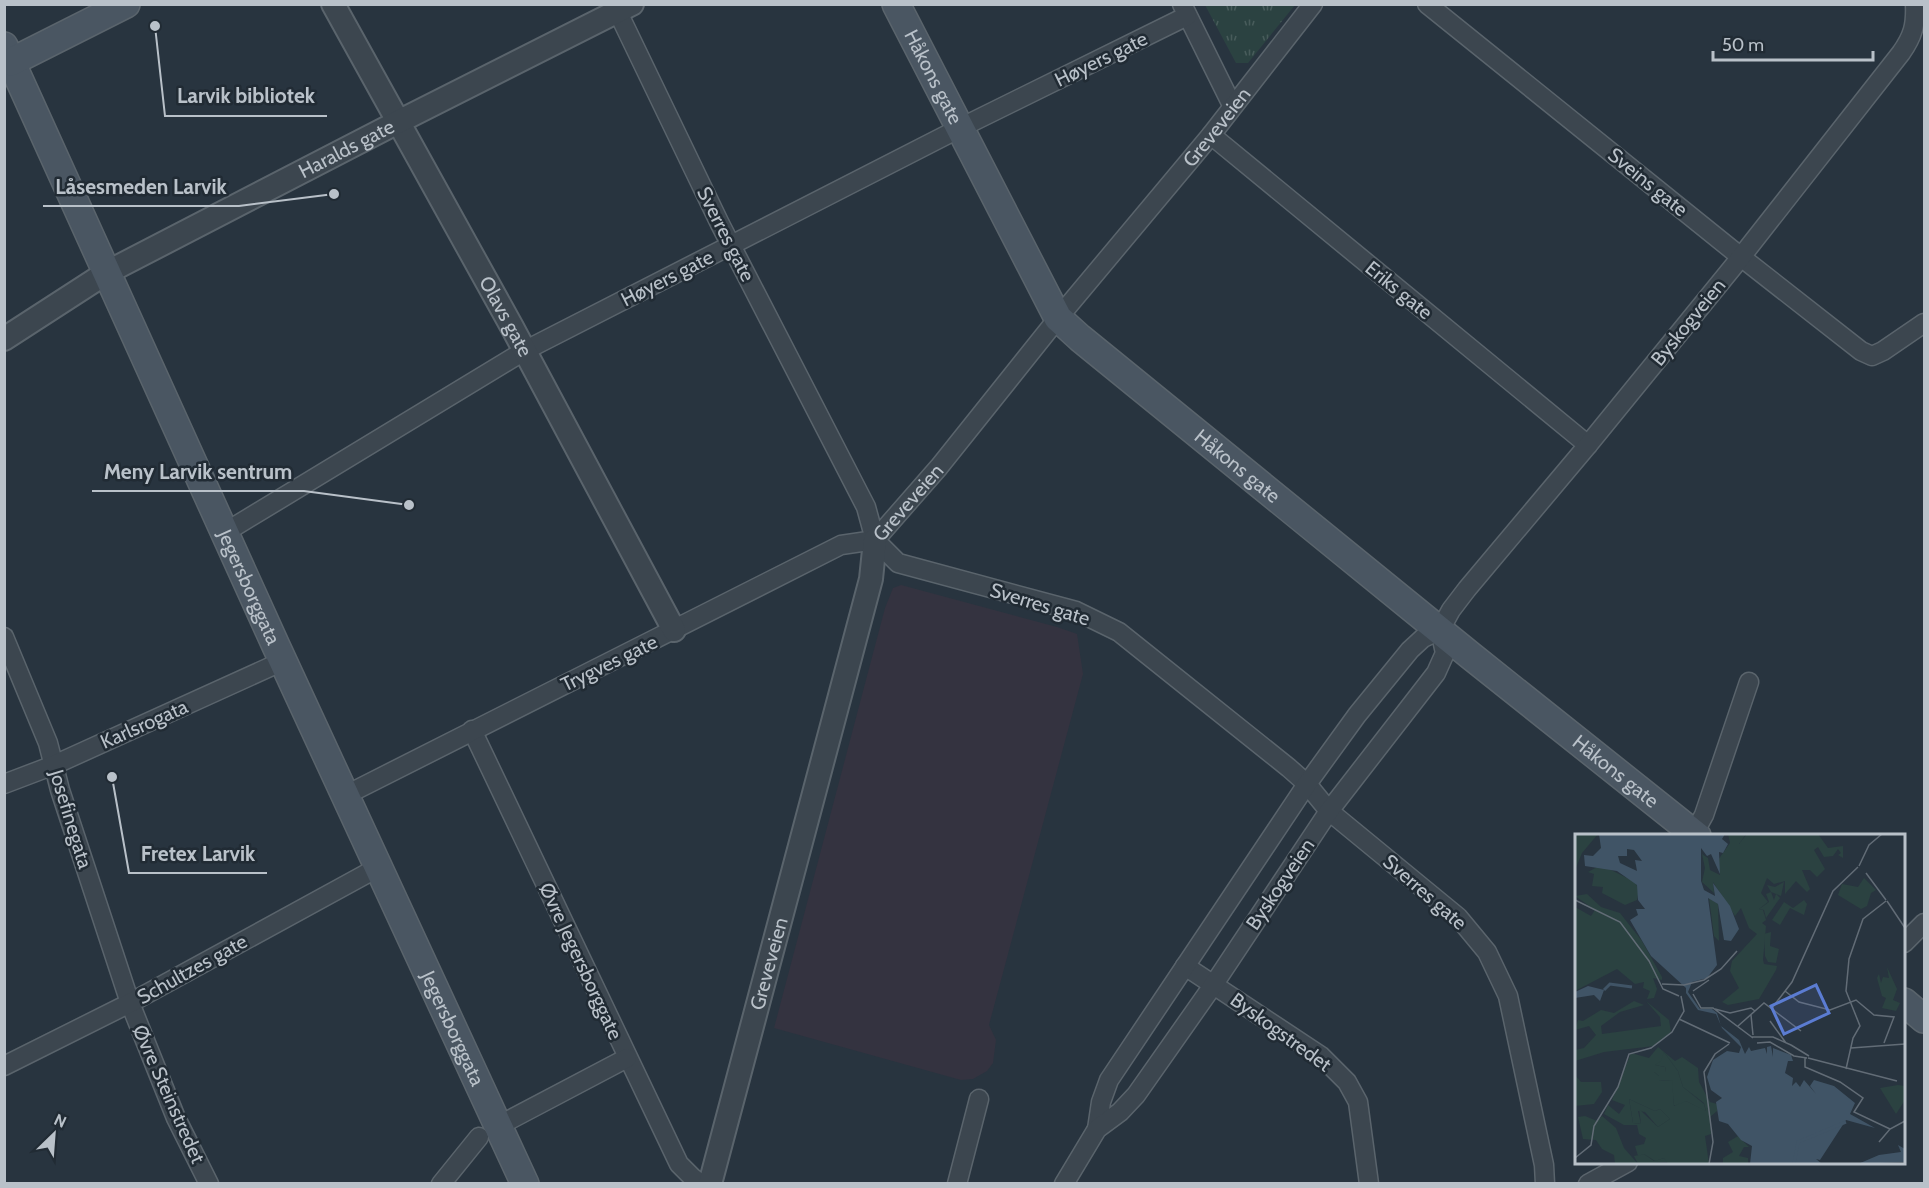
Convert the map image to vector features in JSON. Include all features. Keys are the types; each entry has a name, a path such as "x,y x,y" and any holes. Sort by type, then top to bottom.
{"main road":[{"path":"8,54 126,4"},
{"name":"Håkons gate","path":"896,4 1058,318 1089,346 1695,834"},
{"name":"Jegersborggata","path":"8,54 224,533 346,795 488,1132 525,1184"},
{"path":"1905,1003 1924,1019"}],"street":[{"name":"Olavs gate","path":"333,4 675,630"},
{"name":"Greveveien","path":"710,1184 759,996 810,816 871,579 875,540 939,467 1058,318 1210,135 1313,4"},
{"name":"Sveins gate","path":"1427,4 1861,351 1872,356 1924,323"},
{"name":"Byskogveien","path":"1064,1184 1097,1129 1101,1102 1109,1080 1307,784 1357,715 1410,650 1423,638 1440,630 1450,610 1741,257 1901,53 1910,39 1916,20 1915,4"},
{"name":"Haralds gate","path":"4,339 106,273 621,7"},
{"name":"Sverres gate","path":"621,7 731,246 866,507 875,540 898,563 1076,611 1119,632 1289,768 1307,784 1329,811 1458,917 1487,952 1508,996 1544,1165 1545,1184"},
{"name":"Høyers gate","path":"224,533 524,351 960,128 1184,10"},
{"path":"1184,10 1233,105"},
{"name":"Eriks gate","path":"1210,135 1588,445"},
{"name":"Trygves gate","path":"346,795 841,545 875,540"},
{"name":"Byskogveien","path":"1097,1129 1120,1112 1136,1095 1214,984 1329,811 1436,673 1445,653 1440,630"},
{"name":"Josefinegata","path":"4,638 48,743 130,1003"},
{"name":"Karlsrogata","path":"4,784 54,765 283,661"},
{"name":"Håkons gate","path":"1695,834 1749,682"},
{"name":"Øvre Jegersborggate","path":"472,730 679,1164 701,1184"},
{"name":"Schultzes gate","path":"4,1066 130,1003 377,868"},
{"path":"1905,942 1924,923"},
{"name":"Byskogstredet","path":"1185,966 1322,1056 1347,1082 1358,1102 1369,1184"},
{"name":"Øvre Steinstredet","path":"130,1003 176,1118 209,1184"},
{"path":"441,1184 488,1132 627,1058"},
{"path":"957,1184 978,1099"},
{"path":"1588,1184 1624,1164"}],"shaded area":[{"path":"901,585 1077,634 1083,674 989,1025 996,1040 993,1063 987,1071 973,1079 961,1080 774,1028 885,608 893,588"}],"green space":[{"path":"1205,5 1295,5 1248,63 1236,63"}],"place":[{"name":"Larvik bibliotek","path":"155,26"},
{"name":"Låsesmeden Larvik","path":"334,194"},
{"name":"Meny Larvik sentrum","path":"409,505"},
{"name":"Fretex Larvik","path":"112,777"}]}
